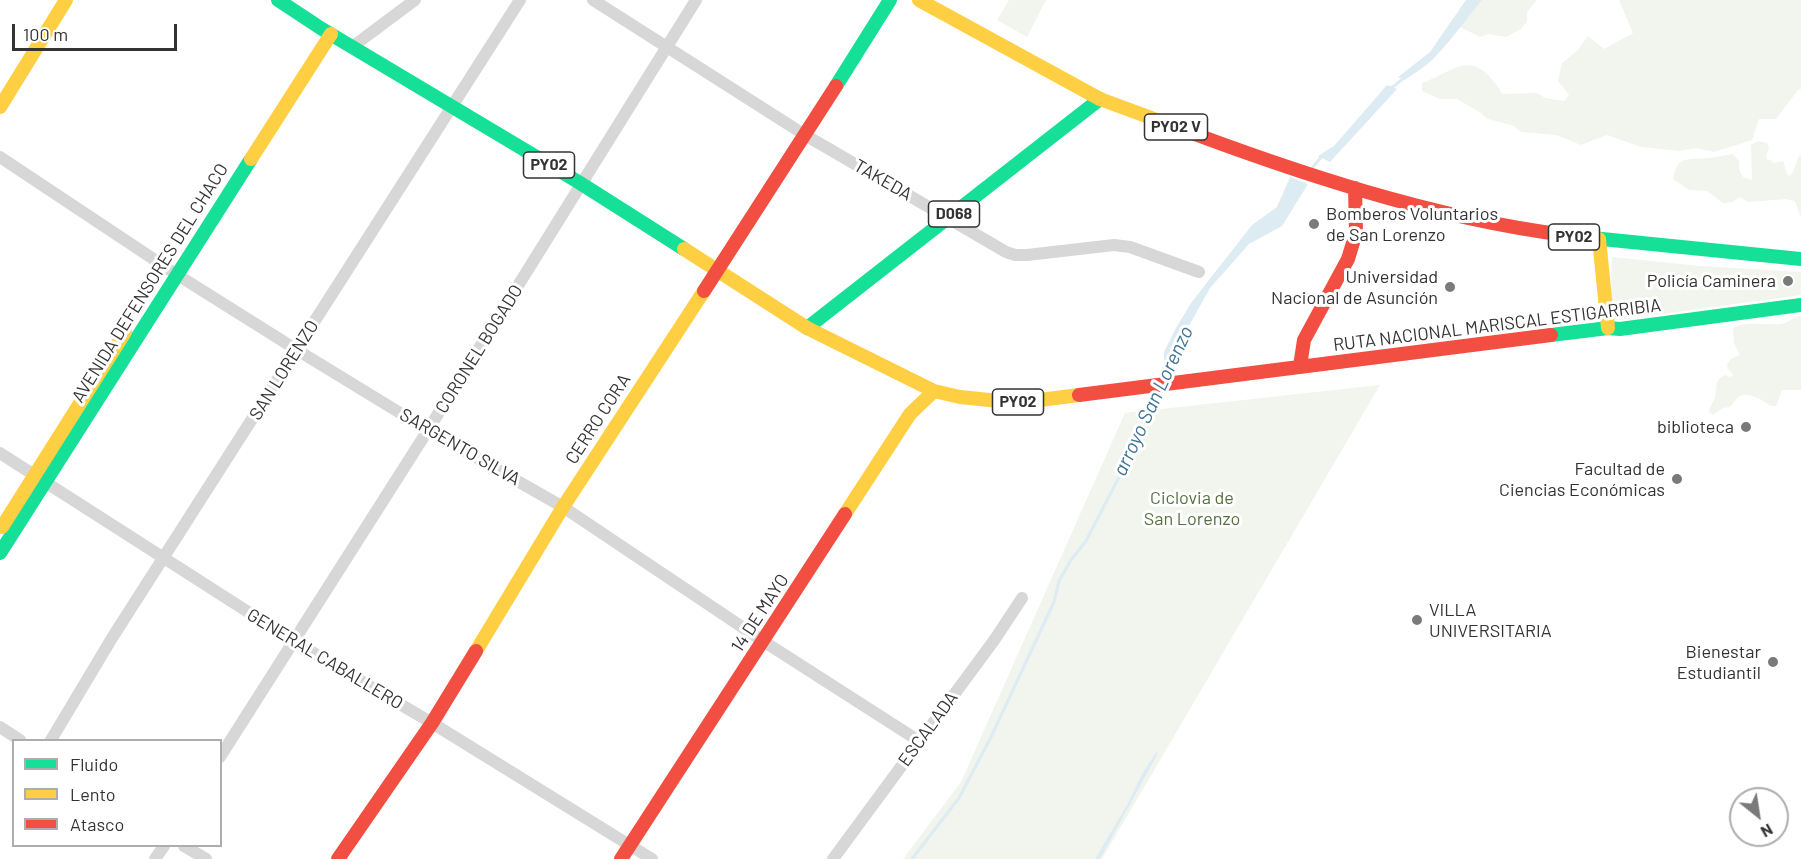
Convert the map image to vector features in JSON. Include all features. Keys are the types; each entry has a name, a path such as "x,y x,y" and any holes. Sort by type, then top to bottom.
{"main road":[{"path":"0,107 66,0"},
{"name":"PY02","path":"278,0 352,47 580,183 813,331 934,391"},
{"name":"CERRO CORA","path":"338,859 432,723 563,507 890,0"},
{"name":"PY02 V","path":"919,0 1100,99 1251,155 1353,187"},
{"name":"AVENIDA DEFENSORES DEL CHACO","path":"0,553 40,478 323,29"},
{"name":"D068","path":"813,331 953,221 1100,99"},
{"path":"1300,366 1304,340 1348,259 1356,233 1353,187"},
{"name":"PY02","path":"1353,187 1476,220 1568,236 1801,259"},
{"path":"1599,239 1608,328"},
{"name":"RUTA NACIONAL MARISCAL ESTIGARRIBIA","path":"934,391 978,401 1040,400 1801,305"},
{"name":"14 DE MAYO","path":"621,859 910,414 934,391"},
{"name":"AVENIDA DEFENSORES DEL CHACO","path":"0,530 40,478"}],"street":[{"path":"297,0 323,29"},
{"path":"352,47 415,0"},
{"name":"SAN LORENZO","path":"52,739 112,638 520,0"},
{"name":"TAKEDA","path":"593,0 805,135 1014,255 1114,245 1130,247 1199,272"},
{"name":"CORONEL BOGADO","path":"222,754 295,642 696,0"},
{"name":"SARGENTO SILVA","path":"0,157 171,271 297,350 428,430 563,507 763,641 919,741"},
{"name":"GENERAL CABALLERO","path":"0,453 295,642 432,723 652,859"},
{"name":"ESCALADA","path":"833,859 1022,598"},
{"path":"0,727 17,739"},
{"path":"186,847 206,859"}],"green space":[{"path":"1009,0 1046,0 1027,37 997,20"},
{"path":"1470,0 1537,0 1527,12 1527,22 1521,29 1506,37 1488,34 1480,37 1460,27 1458,23"},
{"path":"1619,0 1801,0 1801,89 1776,119 1759,119 1752,140 1714,152 1696,148 1679,151 1641,147 1607,135 1581,145 1556,135 1521,132 1514,126 1488,119 1457,99 1440,99 1422,91 1422,83 1455,68 1471,66 1487,74 1502,94 1537,93 1545,98 1564,101 1569,95 1558,81 1562,63 1577,51 1588,36 1604,49 1633,33"},
{"path":"1758,141 1767,143 1769,147 1767,160 1774,163 1783,161 1787,174 1790,176 1801,154 1801,218 1795,201 1786,199 1748,202 1740,197 1732,202 1723,203 1707,191 1689,190 1673,179 1678,165 1685,160 1733,154 1739,161 1739,170 1743,177 1752,180 1751,145"},
{"path":"1612,257 1700,266 1801,272 1801,295 1610,321"},
{"path":"1801,316 1801,390 1782,390 1776,406 1744,395 1740,396 1730,407 1723,408 1713,415 1709,412 1719,380 1725,375 1730,377 1734,375 1728,369 1727,364 1731,359 1740,355 1734,343 1733,328 1750,324 1782,324"},
{"name":"Ciclovia de San Lorenzo","path":"1380,385 1102,859 903,859 961,782 1125,413"}],"shaded area":[{"path":"1466,0 1482,0 1429,63 1405,80 1398,77 1430,52"},
{"path":"1387,85 1397,89 1330,162 1318,156 1334,146"},
{"path":"1290,177 1308,184 1282,226 1249,244 1210,288 1175,351 1176,368 1173,375 1158,376 1164,364 1164,352 1191,303 1252,225 1277,207"},
{"path":"1157,751 1157,755 1100,859 1095,859 1127,805 1142,774"}],"waterway":[{"name":"arroyo San Lorenzo","path":"1390,89 1404,78"},
{"name":"arroyo San Lorenzo","path":"1313,167 1322,156"},
{"name":"arroyo San Lorenzo","path":"912,859 959,798 991,737 1054,602 1059,581 1071,560 1086,541 1146,425 1156,395"}],"traffic: fast":[{"path":"278,0 322,29 580,183 684,249"},
{"path":"836,86 890,0"},
{"path":"807,328 1100,99"},
{"path":"0,553 251,159"},
{"path":"1592,238 1801,259"},
{"path":"1551,335 1608,328 1620,329 1801,305"}],"traffic: slow":[{"path":"0,107 66,0"},
{"path":"919,0 1100,99 1192,133"},
{"path":"251,159 331,34"},
{"path":"1599,239 1608,328"},
{"path":"684,249 807,328 934,391 960,397 999,401 1040,400 1079,395"},
{"path":"476,651 563,507 704,291"},
{"path":"2,527 125,332"},
{"path":"845,514 910,414 934,391"}],"traffic: jam":[{"path":"704,291 836,86"},
{"path":"1192,133 1289,167 1389,198 1491,223 1592,238"},
{"path":"1300,366 1304,340 1348,259 1356,233 1355,188"},
{"path":"1079,395 1551,335"},
{"path":"621,859 845,514"},
{"path":"338,859 432,723 476,651"}],"place":[{"name":"Bomberos Voluntarios de San Lorenzo","path":"1314,224"},
{"name":"Policía Caminera","path":"1788,281"},
{"name":"Universidad Nacional de Asunción","path":"1450,287"},
{"name":"biblioteca","path":"1746,427"},
{"name":"Facultad de Ciencias Económicas","path":"1677,479"},
{"name":"VILLA UNIVERSITARIA","path":"1417,620"},
{"name":"Bienestar Estudiantil","path":"1773,662"}]}
